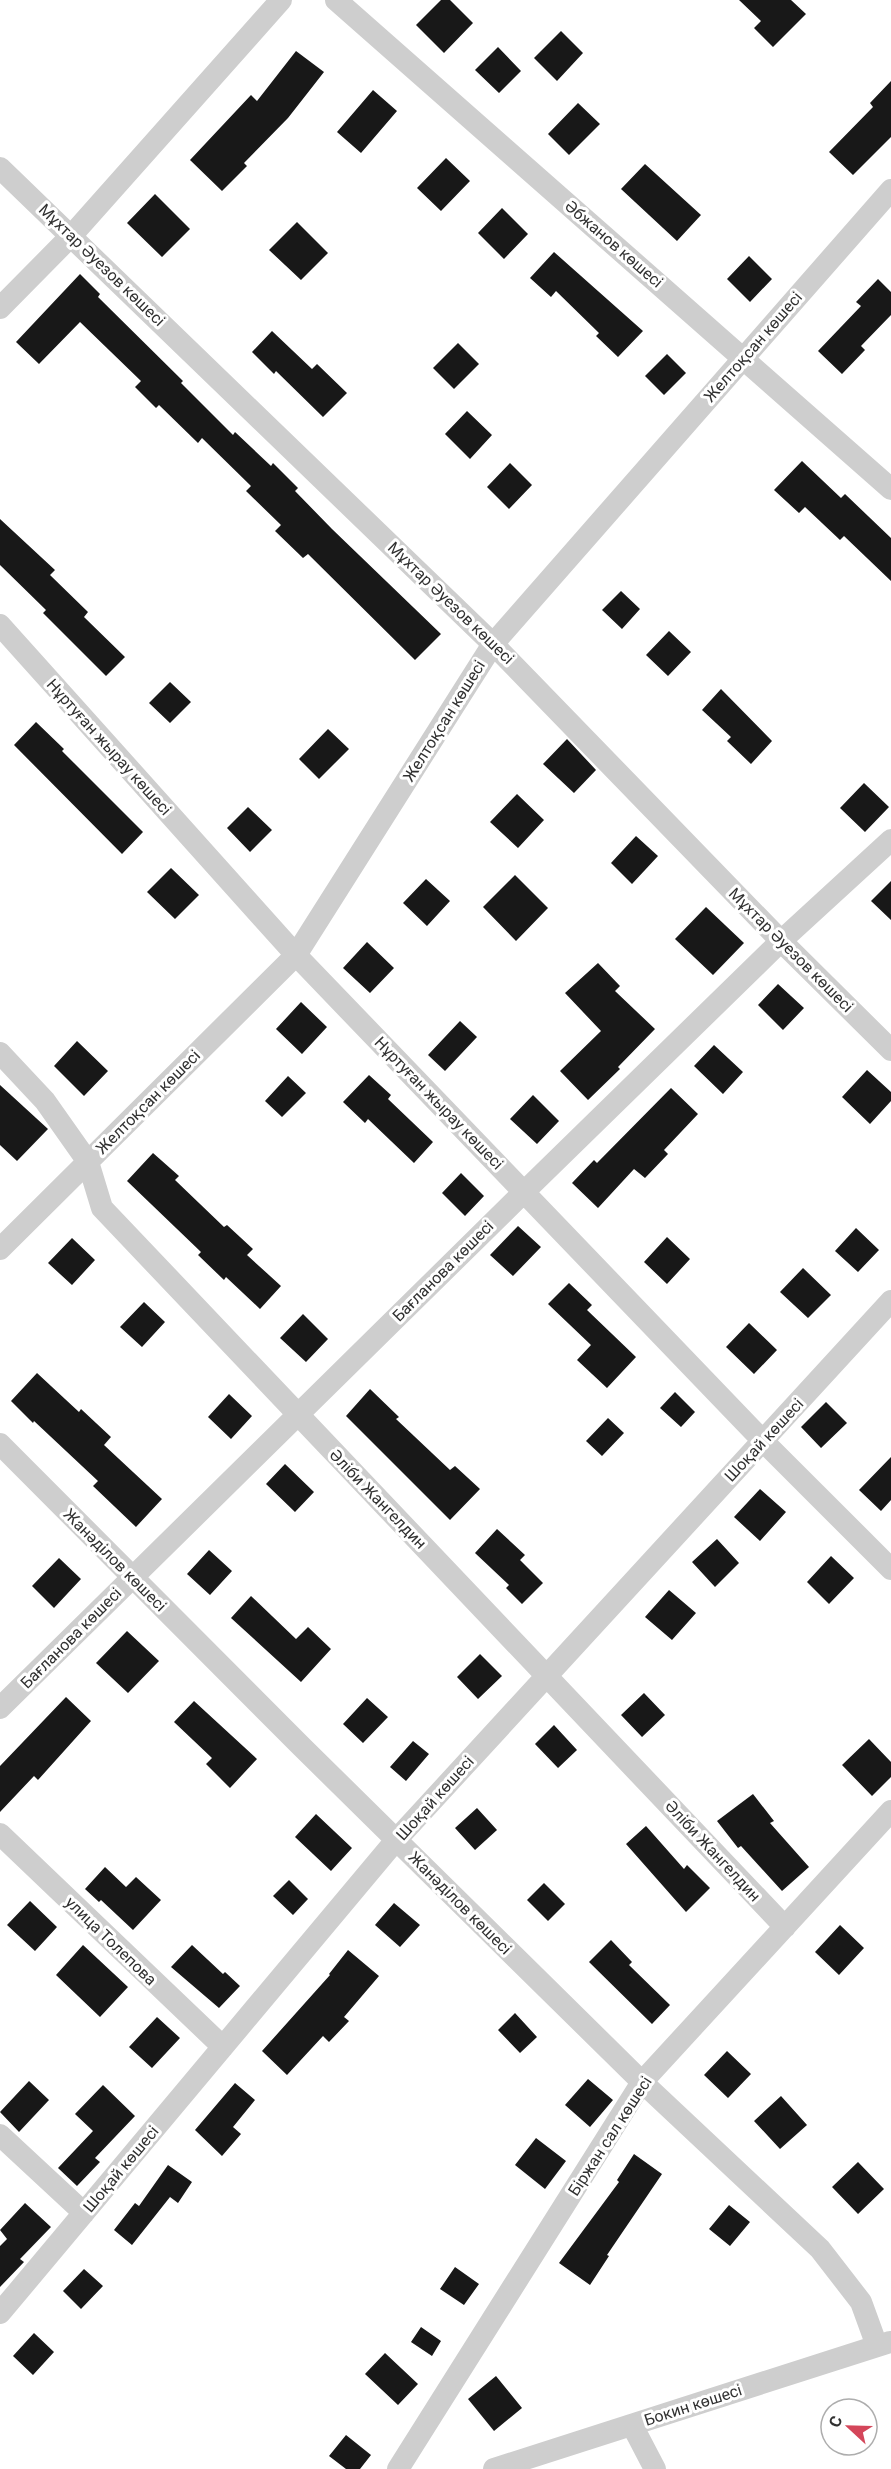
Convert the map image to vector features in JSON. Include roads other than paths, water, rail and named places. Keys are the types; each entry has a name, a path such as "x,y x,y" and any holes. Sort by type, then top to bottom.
{"street":[{"path":"0,309 72,235 281,0"},
{"name":"Әбжанов көшесі","path":"336,0 891,489"},
{"name":"Мұхтар Әуезов көшесі","path":"0,168 72,235 493,644 781,941 891,1050"},
{"name":"Желтоқсан көшесі","path":"0,1249 296,955 493,644 891,190"},
{"name":"Нұртуған жырау көшесі","path":"0,626 296,955 763,1441 891,1569"},
{"name":"Бағланова көшесі","path":"0,1708 781,941 891,840"},
{"name":"Әліби Жангелдин","path":"0,1053 45,1101 88,1162 102,1208 785,1927"},
{"name":"Шоқай көшесі","path":"0,2313 396,1840 891,1301"},
{"name":"Жанәділов көшесі","path":"0,1444 131,1577 642,2082 820,2249 861,2302 884,2344"},
{"name":"Біржан сал көшесі","path":"398,2469 642,2082 891,1811"},
{"name":"улица Толепова","path":"0,1834 223,2047"},
{"path":"0,2135 84,2213"},
{"name":"Бокин көшесі","path":"494,2469 884,2344"},
{"path":"632,2425 655,2469"}]}
